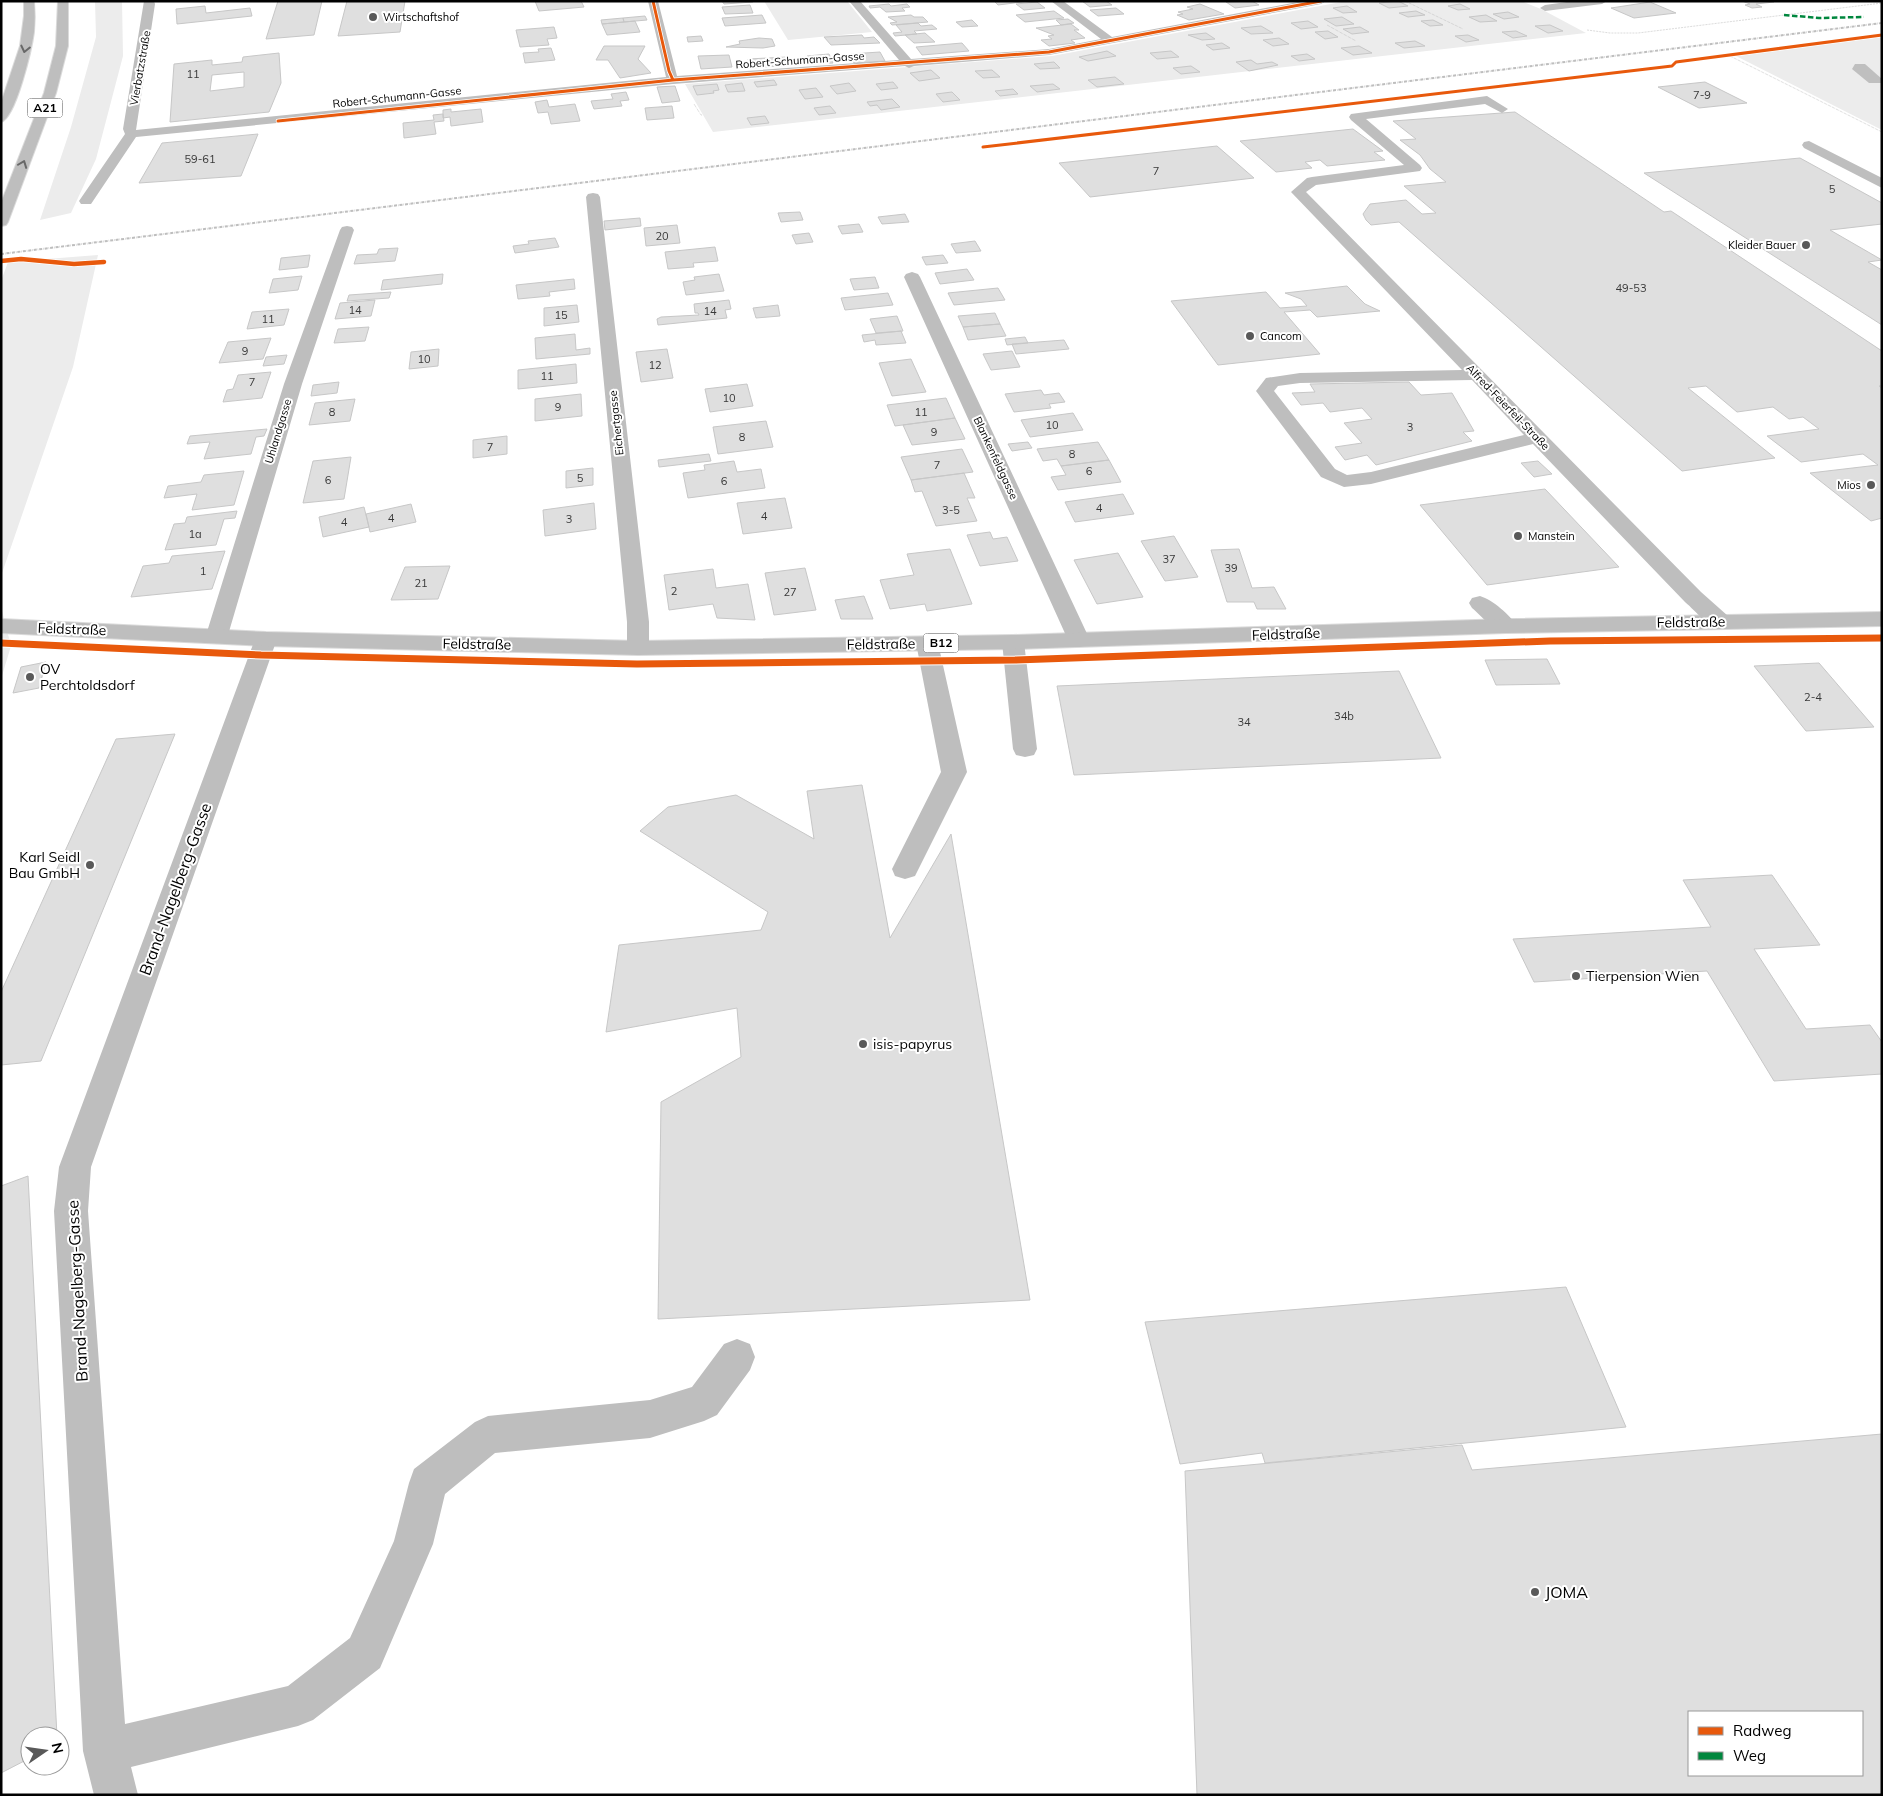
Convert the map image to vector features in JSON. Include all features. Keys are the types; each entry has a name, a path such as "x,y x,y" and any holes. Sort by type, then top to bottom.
{"main road":[{"name":"A21","path":"1,118 11,96 25,50 29,21 29,1"},
{"name":"A21","path":"4,216 50,93 62,46 63,1"},
{"name":"Vierbatzstraße","path":"132,134 129,129 149,1"},
{"path":"653,1 673,80"},
{"path":"854,1 909,64"},
{"path":"1056,1 1111,41"},
{"path":"1275,1 1287,8"},
{"name":"Robert-Schumann-Gasse","path":"132,134 232,120 673,80 909,64 1049,52 1321,1"},
{"path":"1533,1 1563,17"},
{"path":"1545,8 1602,1"},
{"name":"Alfred-Feierfeil-Straße","path":"1502,109 1487,100 1355,117 1415,168 1312,181 1298,192 1705,609 1720,621"},
{"path":"86,201 132,134"},
{"path":"1808,145 1882,184"},
{"name":"Eichertgasse","path":"592,197 638,622 638,648"},
{"name":"Uhlandgasse","path":"217,635 293,384 347,230"},
{"name":"Blankenfeldgasse","path":"912,277 1079,640"},
{"path":"1477,375 1300,378 1272,382 1265,391 1328,472 1344,481 1371,478 1538,438"},
{"path":"1480,603 1506,626"},
{"name":"Feldstraße","path":"1,626 217,635 266,639 638,648 1012,642 1506,626 1882,619"},
{"name":"Brand-Nagelberg-Gasse","path":"116,1795 105,1751 71,1211 75,1167 266,639"},
{"path":"1012,642 1025,749"},
{"path":"905,869 954,772 927,643"},
{"path":"105,1751 298,1705 365,1653 413,1544 428,1483 488,1435 650,1419 704,1402 737,1357"}],"path":[{"path":"1405,1 1462,29"},
{"path":"1563,17 1590,30 1630,33 1882,3"},
{"path":"1726,54 1882,132"}],"shaded area":[{"path":"95,1 122,1 123,56 96,159 71,213 40,220 71,127 96,37"},
{"path":"764,1 847,1 872,32 788,40"},
{"path":"1347,1 1521,1 1541,9 1586,33 713,132 685,84 1052,56"},
{"path":"1882,37 1882,130 1734,55"},
{"path":"1855,64 1865,64 1882,79 1882,83 1869,83 1852,69"},
{"path":"98,255 73,367 1,576 1,281 8,262"},
{"path":"1,607 11,646 1,679"}],"building":[{"path":"278,1 322,1 314,35 266,39"},
{"name":"Wirtschaftshof","path":"347,1 405,1 400,32 338,36"},
{"path":"535,1 581,1 584,7 539,11"},
{"path":"722,1 753,1 753,2 724,4"},
{"path":"994,1 1030,1 998,5"},
{"path":"1082,1 1106,1 1112,5 1090,7"},
{"path":"1252,1 1259,5 1235,8 1226,2"},
{"path":"1398,1 1408,6 1389,8 1379,3"},
{"path":"1742,1 1774,2 1756,4 1762,7 1752,8 1745,5 1750,4"},
{"path":"1037,2 1045,8 1024,10 1016,4"},
{"path":"1650,2 1676,13 1634,18 1611,8"},
{"path":"889,4 891,6 907,4 910,7 902,8 905,11 886,12 880,7 870,8 869,6"},
{"path":"1200,4 1224,14 1189,20 1177,15 1183,14 1178,12 1193,9 1187,7"},
{"path":"1460,4 1470,9 1458,10 1448,6"},
{"path":"750,5 753,13 725,14 722,7"},
{"path":"205,6 206,13 250,8 252,16 177,24 176,9"},
{"path":"1347,6 1357,12 1343,13 1333,8"},
{"path":"1116,8 1124,14 1098,16 1090,10"},
{"path":"1054,11 1064,18 1025,22 1016,15"},
{"path":"1416,11 1425,15 1408,17 1399,13"},
{"path":"1508,12 1519,17 1504,19 1493,14"},
{"path":"762,15 766,23 725,26 722,18"},
{"path":"911,15 923,17 928,22 892,25 890,23 897,22 888,17"},
{"path":"1486,15 1497,21 1480,22 1469,17"},
{"path":"645,16 647,20 624,22 623,18"},
{"path":"1342,17 1354,24 1336,26 1324,19"},
{"path":"623,18 624,22 602,24 601,20"},
{"path":"1068,19 1074,23 1061,25 1056,20"},
{"path":"972,20 978,26 962,27 956,22"},
{"path":"1433,20 1443,25 1430,26 1421,21"},
{"path":"635,21 640,32 607,35 602,24"},
{"path":"1308,21 1318,27 1301,29 1291,23"},
{"path":"918,23 921,26 932,25 937,29 914,31 917,34 895,36 893,33 902,32 896,25"},
{"path":"1071,24 1079,30 1074,30 1085,38 1071,40 1075,43 1049,46 1041,40 1052,39 1048,36 1054,35 1036,28"},
{"path":"1550,25 1563,31 1548,33 1535,26"},
{"path":"1261,26 1273,33 1251,34 1241,28"},
{"path":"554,27 557,38 547,39 549,45 520,47 516,30"},
{"path":"1360,27 1369,32 1352,34 1343,29"},
{"path":"1328,31 1338,37 1325,39 1315,32"},
{"path":"1516,31 1527,36 1513,38 1502,32"},
{"path":"925,33 935,42 914,43 905,35"},
{"path":"1206,33 1215,39 1202,40 1188,35"},
{"path":"862,35 864,38 874,37 880,43 831,45 824,37"},
{"path":"1468,35 1479,40 1466,42 1455,36"},
{"path":"701,36 703,41 688,42 687,37"},
{"path":"759,38 772,39 775,46 763,48 726,47 740,44 739,41"},
{"path":"1279,38 1289,44 1273,46 1263,40"},
{"path":"1415,41 1425,46 1404,48 1395,43"},
{"path":"962,43 969,51 922,55 916,47"},
{"path":"1222,43 1230,48 1213,50 1206,45"},
{"path":"604,46 645,46 638,59 651,73 620,78 608,60 596,60"},
{"path":"1359,46 1372,53 1353,55 1341,48"},
{"path":"551,48 555,60 525,63 523,53 539,52 538,49"},
{"path":"1107,51 1116,56 1088,61 1079,57"},
{"path":"1171,51 1179,57 1157,59 1150,53"},
{"path":"880,52 885,61 854,63 850,54"},
{"path":"279,53 281,83 269,112 170,122 174,64 212,60 212,65 242,62 243,57","holes":["244,72 244,87 210,91 212,75"]},
{"path":"829,54 833,63 811,64 807,56"},
{"path":"1307,54 1315,59 1299,61 1291,56"},
{"path":"729,55 732,67 701,69 698,56"},
{"path":"787,57 791,65 751,68 748,59"},
{"path":"1251,60 1257,64 1272,62 1278,65 1249,71 1236,62"},
{"path":"1054,62 1060,68 1040,69 1034,64"},
{"path":"1191,66 1200,72 1181,74 1173,68"},
{"path":"931,70 940,78 919,81 910,73"},
{"path":"992,70 1000,77 983,78 975,71"},
{"path":"1115,77 1124,84 1097,87 1088,80"},
{"path":"774,80 777,85 757,87 754,82"},
{"path":"893,82 898,88 881,90 876,84"},
{"path":"1705,82 1747,103 1699,108 1658,87"},
{"path":"742,83 745,91 728,92 725,85"},
{"path":"849,83 856,91 837,94 830,86"},
{"path":"717,84 719,90 713,91 714,93 697,95 693,86"},
{"path":"1053,84 1060,89 1037,92 1030,86"},
{"path":"675,86 680,101 662,103 657,87"},
{"path":"816,88 823,97 805,99 799,90"},
{"path":"1013,89 1018,94 1000,96 995,91"},
{"path":"626,92 629,100 620,101 622,106 594,109 591,101 613,99 611,94"},
{"path":"952,92 960,100 943,102 936,94"},
{"path":"892,99 900,107 881,110 877,105 870,106 867,102"},
{"path":"547,100 549,107 575,104 580,121 551,124 548,112 538,113 535,102"},
{"path":"672,106 674,118 647,120 645,108"},
{"path":"830,106 836,113 819,115 814,108"},
{"path":"451,109 451,112 481,109 483,122 451,126 450,117 443,118 443,110"},
{"path":"1515,112 1664,212 1671,211 1882,351 1882,386 1879,386 1882,388 1882,518 1871,521 1810,473 1878,465 1863,454 1801,462 1767,436 1819,429 1803,417 1789,419 1773,407 1737,412 1706,386 1688,388 1775,458 1682,471 1399,222 1371,225 1366,220 1363,214 1370,204 1406,200 1422,214 1436,213 1404,186 1446,182 1430,169 1420,155 1400,140 1416,139 1393,121"},
{"path":"443,114 444,121 434,122 436,134 404,138 403,123 434,120 433,115"},
{"path":"765,116 769,123 751,125 747,118"},
{"path":"1353,129 1383,151 1374,152 1385,160 1327,166 1320,160 1305,162 1312,168 1276,172 1240,141"},
{"path":"258,134 241,176 139,183 162,143"},
{"path":"1217,146 1254,178 1090,197 1059,163"},
{"name":"Kleider Bauer","path":"1800,158 1882,203 1882,224 1830,230 1882,260 1868,262 1882,270 1882,325 1644,173"},
{"path":"800,212 803,220 781,222 778,213"},
{"path":"905,214 909,222 882,224 878,217"},
{"path":"640,218 641,226 605,230 604,221"},
{"path":"859,224 863,232 842,234 838,226"},
{"path":"677,225 680,243 646,246 644,228"},
{"path":"809,233 813,242 796,244 792,235"},
{"path":"555,238 559,247 515,253 513,246 529,244 528,241"},
{"path":"975,241 981,251 956,253 951,244"},
{"path":"715,247 718,261 693,263 694,267 668,269 665,252"},
{"path":"398,248 395,261 354,264 357,255 377,254 379,249"},
{"path":"310,255 308,267 279,270 281,258"},
{"path":"943,255 948,263 926,265 922,257"},
{"path":"967,269 974,280 940,284 935,273"},
{"path":"443,274 442,284 381,290 383,280"},
{"path":"719,274 724,291 686,295 683,282 695,280 694,277"},
{"path":"302,276 298,290 269,293 273,279"},
{"path":"875,277 879,288 854,290 850,279"},
{"path":"574,279 575,289 549,292 550,296 518,299 516,285"},
{"name":"Cancom","path":"1347,286 1365,304 1380,311 1317,317 1310,310 1284,312 1320,354 1218,365 1171,301 1266,292 1280,308 1307,306 1301,299 1285,293"},
{"path":"998,288 1005,300 954,305 948,293"},
{"path":"391,292 389,298 347,301 349,295"},
{"path":"888,293 893,305 845,310 841,298"},
{"path":"375,300 371,316 335,319 340,303"},
{"path":"729,300 731,309 725,310 727,318 658,325 657,319 661,317 699,315 695,313 694,304"},
{"path":"577,305 579,322 544,326 544,308"},
{"path":"778,305 780,316 756,318 753,308"},
{"path":"289,309 284,325 247,329 252,312"},
{"path":"995,313 1000,324 963,327 958,316"},
{"path":"897,316 903,331 876,333 870,319"},
{"path":"1000,324 1006,336 968,340 963,327"},
{"path":"369,327 365,341 334,343 338,329"},
{"path":"901,331 906,343 876,345 875,340 864,342 862,335"},
{"path":"575,334 576,350 590,348 590,354 536,359 535,338"},
{"path":"1025,337 1028,343 1007,345 1005,339"},
{"path":"271,338 263,359 219,363 228,342"},
{"path":"1064,340 1069,349 1016,354 1012,344"},
{"path":"439,349 438,366 409,369 411,352"},
{"path":"667,349 673,378 641,382 636,352"},
{"path":"1012,351 1020,367 991,370 983,354"},
{"path":"287,355 284,364 263,366 266,357"},
{"path":"911,359 926,392 892,396 879,363"},
{"path":"576,364 577,383 518,389 518,370"},
{"path":"271,372 262,398 223,402 227,390 233,389 238,375"},
{"path":"339,382 337,393 311,396 313,385"},
{"path":"1409,382 1421,395 1452,393 1474,431 1463,432 1472,441 1376,465 1367,455 1345,460 1335,447 1362,443 1344,423 1372,419 1362,408 1330,412 1323,403 1301,405 1292,393 1315,392 1310,384"},
{"path":"747,384 753,406 710,412 705,389"},
{"path":"1041,390 1044,395 1059,393 1065,402 1049,404 1051,408 1014,412 1005,394"},
{"path":"581,394 582,416 535,421 535,399"},
{"path":"946,398 955,418 895,426 887,405"},
{"path":"355,399 350,421 309,425 315,403"},
{"path":"1073,413 1083,430 1030,437 1021,420"},
{"path":"955,418 965,439 912,445 903,425"},
{"path":"766,421 773,447 718,454 713,427"},
{"path":"267,429 264,436 256,437 251,454 204,459 210,442 187,444 190,436"},
{"path":"507,436 507,454 473,458 473,440"},
{"path":"1028,442 1032,448 1012,451 1008,444"},
{"path":"1098,442 1109,460 1061,466 1057,459 1043,461 1037,449"},
{"path":"962,449 973,472 911,480 901,457"},
{"path":"709,454 711,461 659,467 658,460"},
{"path":"351,457 344,499 303,503 313,461"},
{"path":"1109,460 1121,482 1058,490 1051,477 1066,475 1061,466"},
{"path":"734,461 737,472 761,469 765,488 688,498 683,473 705,470 704,465"},
{"path":"1538,461 1552,474 1534,477 1521,463"},
{"path":"593,468 593,485 566,488 566,471"},
{"path":"244,471 234,505 192,510 197,494 164,498 168,486 201,482 204,475"},
{"path":"964,473 975,498 967,498 977,521 936,526 922,491 915,492 911,480"},
{"name":"Manstein","path":"1545,489 1619,567 1487,585 1420,505"},
{"path":"1123,494 1134,514 1075,522 1065,502"},
{"path":"785,498 792,528 743,534 737,503"},
{"path":"594,503 596,529 545,536 543,510"},
{"path":"411,504 416,522 370,532 366,514"},
{"path":"364,507 369,527 323,537 319,517"},
{"path":"237,511 235,518 224,519 216,545 165,550 174,524 185,523 187,517"},
{"path":"990,532 993,539 1007,537 1018,561 980,566 967,535"},
{"path":"1174,536 1198,577 1165,581 1141,541"},
{"path":"950,549 972,604 927,611 925,604 890,609 880,580 914,575 907,554"},
{"path":"1239,549 1252,588 1274,587 1286,609 1257,609 1254,602 1227,602 1211,550"},
{"path":"225,551 212,589 131,597 143,566 169,563 172,556"},
{"path":"1118,553 1143,597 1097,604 1074,560"},
{"path":"450,566 438,599 391,600 405,567"},
{"path":"805,568 816,610 774,615 765,573"},
{"path":"713,569 716,588 748,584 755,620 717,618 713,604 669,610 664,575"},
{"path":"864,596 873,619 841,619 835,600"},
{"path":"1547,659 1560,684 1496,685 1485,660"},
{"name":"OV Perchtoldsdorf","path":"46,662 39,688 13,693 21,667"},
{"path":"1819,663 1874,727 1806,731 1754,666"},
{"path":"1399,671 1441,758 1074,775 1057,686"},
{"name":"Karl Seidl Bau GmbH","path":"175,734 41,1061 1,1065 1,992 116,739"},
{"name":"isis-papyrus","path":"862,785 890,938 951,834 1030,1300 658,1319 661,1102 741,1057 737,1008 606,1032 619,945 761,930 768,912 640,831 668,807 736,795 814,839 807,791"},
{"name":"Tierpension Wien","path":"1772,875 1820,945 1754,949 1806,1029 1870,1025 1882,1042 1882,1074 1774,1081 1707,971 1534,982 1513,939 1711,927 1683,880"},
{"path":"28,1176 56,1726 20,1726 20,1763 1,1773 1,1186"},
{"path":"1566,1287 1626,1427 1265,1463 1262,1453 1180,1464 1145,1322"},
{"name":"JOMA","path":"1882,1434 1882,1795 1197,1795 1185,1471 1462,1445 1472,1470"}],"railway":[{"path":"1,254 1882,23"}],"marked path":[{"path":"1784,15 1819,18 1864,17"}],"cycle path":[{"path":"653,1 669,71 673,80"},
{"path":"278,121 673,80 1049,52 1321,1"},
{"path":"983,147 1672,66 1676,62 1882,35"},
{"path":"1,261 21,259 74,264 104,262"},
{"path":"1,643 261,655 637,664 1015,660 1550,641 1882,638"}],"place":[{"name":"Wirtschaftshof","path":"373,17"},
{"name":"Kleider Bauer","path":"1806,245"},
{"name":"Cancom","path":"1250,336"},
{"name":"Mios","path":"1871,485"},
{"name":"Manstein","path":"1518,536"},
{"name":"OV Perchtoldsdorf","path":"30,677"},
{"name":"Karl Seidl Bau GmbH","path":"90,865"},
{"name":"Tierpension Wien","path":"1576,976"},
{"name":"isis-papyrus","path":"863,1044"},
{"name":"JOMA","path":"1535,1592"}]}
